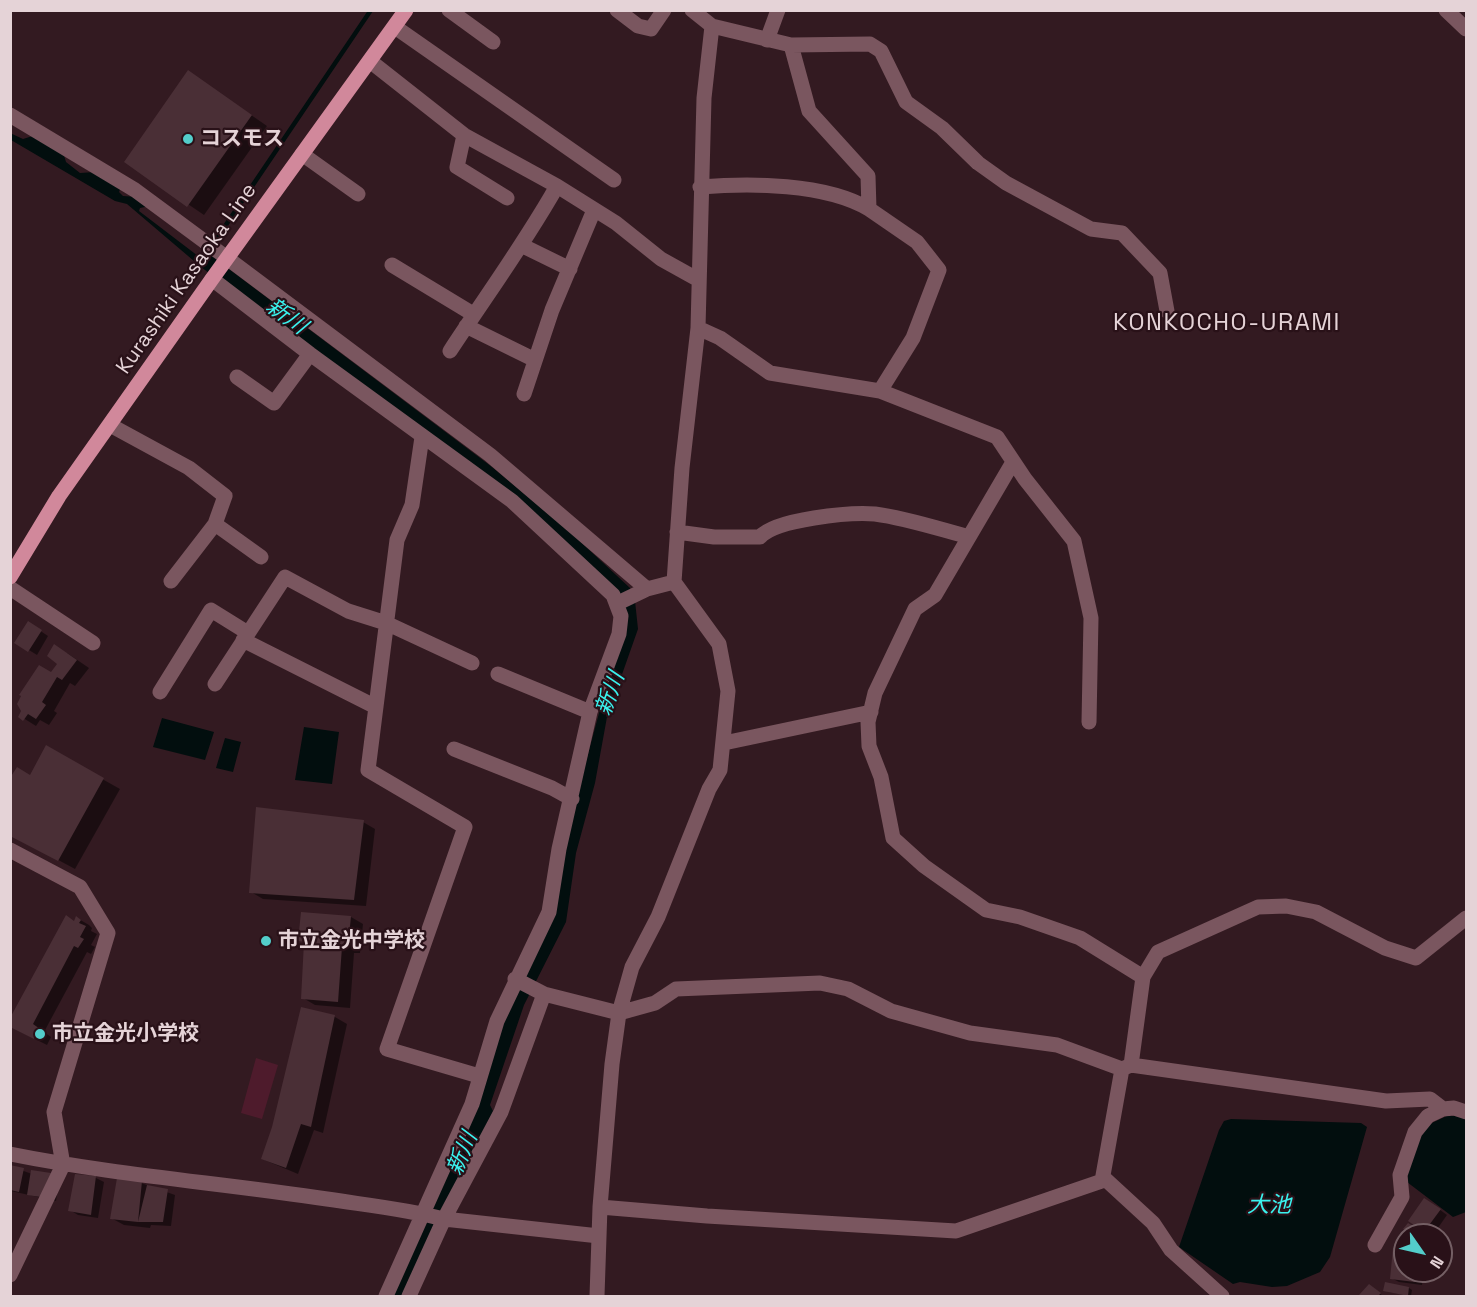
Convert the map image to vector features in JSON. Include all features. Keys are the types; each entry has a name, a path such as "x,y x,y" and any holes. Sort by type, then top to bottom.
{"main road":[{"name":"Kurashiki Kasaoka Line","path":"10,577 59,496 406,10"}],"street":[{"path":"448,10 493,42"},
{"path":"617,10 638,26 651,29 664,10"},
{"path":"692,10 712,26 791,45 870,44 881,51 906,102 942,128 978,163 1006,183 1091,229 1122,233 1160,273 1167,311"},
{"path":"767,40 778,10"},
{"path":"1446,10 1467,29"},
{"path":"597,1296 600,1207 619,1013 632,967 658,917 709,789 720,770 724,743 728,691 719,644 674,582 698,328 697,279 704,98 712,26"},
{"path":"395,27 614,180"},
{"path":"791,45 809,111 868,176 869,209"},
{"path":"370,62 464,135 557,186 661,259 697,279"},
{"path":"10,116 135,190 227,258 490,455 647,589"},
{"path":"464,135 457,167 507,198"},
{"path":"302,154 358,194"},
{"path":"700,187 752,183 831,195 869,209 917,242 939,270 914,338 880,391"},
{"path":"450,351 522,245 557,186"},
{"path":"524,394 533,359 594,210"},
{"path":"522,245 570,269"},
{"path":"393,265 470,320 533,359"},
{"path":"212,279 422,437 520,507 613,595 618,603 621,616 619,634 590,712 560,849 549,912 515,979 497,1021 472,1104 386,1296"},
{"path":"698,328 720,338 770,373 880,391 997,437 1074,541 1091,618 1089,722"},
{"path":"237,377 274,403 310,354"},
{"path":"110,426 189,468 225,495 215,524 171,581"},
{"path":"422,437 412,504 397,540 368,770 465,827 387,1049 479,1076"},
{"path":"1014,462 935,595 915,609 875,693 868,722 869,746 881,777 893,838 924,866 986,910 1020,917 1080,938 1143,977"},
{"path":"677,532 714,537 760,537 765,531 795,521 874,514 969,537"},
{"path":"215,524 261,557"},
{"path":"215,684 285,577 348,611 386,623 472,663"},
{"path":"618,603 647,589 674,582"},
{"path":"10,588 93,643"},
{"path":"160,692 211,610 245,637 376,707"},
{"path":"498,674 590,712"},
{"path":"724,743 871,712"},
{"path":"454,749 552,788 572,799"},
{"path":"10,850 80,886 108,933 54,1112 63,1165 10,1275"},
{"path":"600,1207 956,1231 1016,1208 1084,1189 1102,1181 1103,1178 1143,977 1158,952 1258,907 1286,906 1316,912 1384,948 1416,957 1467,918"},
{"path":"515,979 543,994 619,1013 655,1003 676,989 820,983 848,989 891,1011 970,1033 1057,1044 1126,1067 1386,1101 1431,1099 1443,1109"},
{"path":"410,1296 444,1220 501,1112 543,994"},
{"path":"1375,1245 1402,1197 1400,1175 1415,1132 1428,1116 1443,1109 1454,1108 1467,1112"},
{"path":"10,1155 63,1165 422,1214 444,1220 599,1236"},
{"path":"1103,1178 1153,1222 1171,1250 1222,1296"}],"shaded area":[{"path":"256,1058 278,1065 262,1119 241,1113"}],"water":[{"name":"新川","path":"10,133 23,139 36,135 63,152 66,162 80,173 95,172 121,187 119,192 123,196 137,197 150,206 140,208 139,211 198,256 205,251 492,467 571,533 630,588 635,601 638,629 607,717 595,783 576,853 566,922 524,1005 490,1105 493,1111 405,1296 390,1296 523,974 559,858 626,619 550,529 201,267 127,204 115,201 11,140"},
{"path":"162,718 214,732 205,760 153,747"},
{"path":"304,727 339,732 332,784 295,780"},
{"path":"225,738 241,742 233,772 216,768"},
{"path":"1449,1115 1466,1118 1466,1212 1453,1217 1407,1182 1408,1164 1423,1127"},
{"name":"大池","path":"1231,1119 1361,1123 1367,1127 1330,1257 1320,1272 1287,1286 1272,1287 1240,1282 1233,1284 1179,1247 1219,1130 1224,1121"}],"building":[{"name":"コスモス","path":"188,70 252,115 187,207 124,162"},
{"path":"28,621 42,630 28,652 14,643"},
{"path":"54,644 77,660 62,680 57,677 42,702 46,705 36,719 28,714 23,721 18,717 21,711 17,704 21,696 19,695 39,665 51,672 57,664 47,656"},
{"path":"46,745 104,778 58,861 10,836 10,778 17,767 30,775"},
{"path":"256,807 364,820 354,900 249,893"},
{"path":"301,912 351,916 348,947 342,947 338,1002 301,999 304,942 298,941"},
{"path":"66,915 74,921 76,916 81,920 79,923 86,926 80,937 84,939 78,948 74,946 33,1024 40,1029 34,1039 10,1027 10,1018"},
{"path":"301,1007 335,1015 311,1127 301,1124 286,1168 261,1159 272,1127"},
{"path":"10,1165 24,1168 19,1192 10,1190"},
{"path":"31,1170 51,1173 48,1198 27,1195"},
{"path":"75,1174 96,1176 91,1215 68,1211"},
{"path":"117,1178 142,1181 138,1222 110,1219"},
{"path":"147,1185 168,1189 163,1222 138,1222"},
{"path":"1424,1198 1441,1209 1431,1223 1408,1221"},
{"path":"1393,1248 1393,1279 1390,1279"},
{"path":"1385,1282 1409,1287 1408,1296 1383,1291"},
{"path":"1369,1284 1381,1293 1378,1296 1359,1295"}],"waterway":[{"path":"213,244 371,10"}],"place":[{"name":"コスモス","path":"188,139"},
{"name":"市立金光中学校","path":"266,941"},
{"name":"市立金光小学校","path":"40,1034"}],"district":[{"name":"KONKOCHO-URAMI","path":"1227,323"}]}
